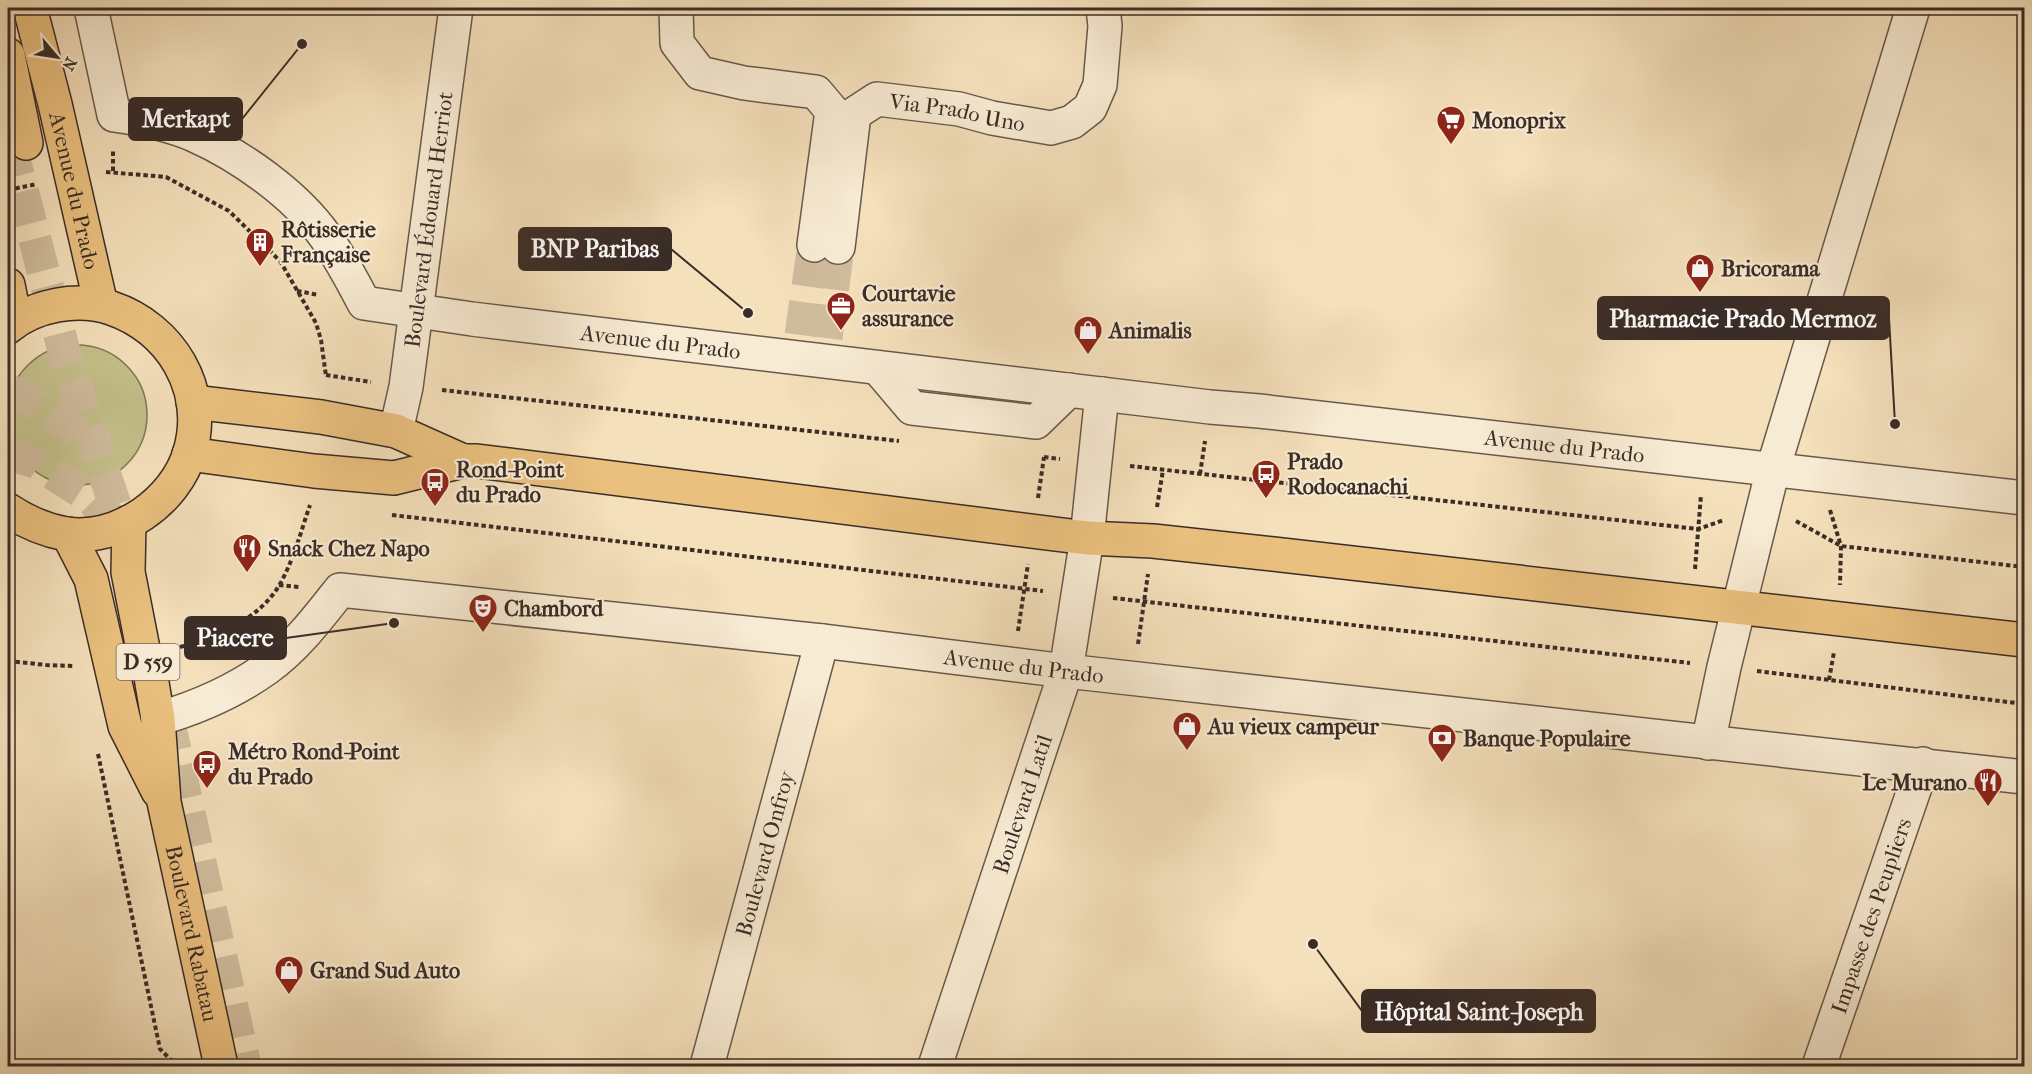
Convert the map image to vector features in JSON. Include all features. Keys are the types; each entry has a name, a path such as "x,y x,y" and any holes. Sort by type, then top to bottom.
{"main road":[{"name":"Avenue du Prado","path":"30,8 55,104 101,305"},
{"path":"8,55 14,140"},
{"path":"8,285 11,324 42,308 71,303 101,305 128,314 152,329 172,350 185,374 193,402 194,422 189,454 176,481 163,498 129,522 99,532 68,534 24,521 8,510"},
{"path":"193,402 321,417 396,430 463,461 1087,537 1152,541 2025,640"},
{"path":"189,454 314,471 393,478 463,461"},
{"name":"Boulevard Rabatau","path":"129,522 128,572 144,654 149,665 158,718 164,802 220,1066"},
{"name":"Boulevard Rabatau","path":"68,534 91,579 125,726 164,802"}],"street":[{"name":"Avenue du Prado","path":"91,8 114,115 151,121 195,135 252,167 303,210 317,226 346,269 364,303 812,348 878,368 2025,498"},
{"name":"Boulevard Édouard Herriot","path":"396,430 406,387 456,8"},
{"path":"676,8 676,43 700,73 744,83 816,92 843,113"},
{"name":"Via Prado Uno","path":"826,246 843,113 877,99 959,109 992,118 1051,128 1072,122 1090,108 1100,85 1105,26 1103,8"},
{"path":"1708,743 1724,667 1773,469 1913,8"},
{"path":"1087,537 1102,394"},
{"name":"Boulevard Latil","path":"934,1066 1066,671 1087,537"},
{"name":"Avenue du Prado","path":"158,718 181,712 218,696 267,668 298,639 340,590 822,641 1066,671 2025,777"},
{"name":"Boulevard Onfroy","path":"707,1066 822,641"},
{"name":"Impasse des Peupliers","path":"1819,1066 1923,764"}],"path":[{"path":"104,172 166,177 229,211 280,261 316,323 321,340 326,375 325,386"},
{"path":"326,375 406,387 902,441"},
{"path":"1044,457 1698,530 1766,504 1841,546 2025,567"},
{"path":"1820,475 1841,546 1839,619 1829,680"},
{"path":"144,654 167,651 207,640 242,621 263,604 279,585 291,562 311,495"},
{"path":"310,504 320,506"},
{"path":"383,514 1724,667 2025,704"},
{"path":"8,661 77,666 80,676"},
{"path":"97,750 160,1049 177,1066"}],"shaded area":[{"path":"77,345 104,350 127,365 142,388 147,415 142,442 127,465 104,480 77,485 50,480 27,465 12,442 7,415 12,388 27,365 50,350"}],"tunnel":[{"path":"10,144 65,355 131,553"},
{"path":"801,335 814,245"},
{"path":"826,338 838,247"},
{"path":"8,391 16,393 70,426 95,452"},
{"path":"8,454 35,462 88,496 118,529"},
{"path":"168,718 245,1066"}],"place":[{"name":"Merkapt","path":"302,44"},
{"name":"Monoprix","path":"1451,146"},
{"name":"Rôtisserie Française","path":"260,268"},
{"name":"Bricorama","path":"1700,294"},
{"name":"BNP Paribas","path":"748,313"},
{"name":"Courtavie assurance","path":"841,332"},
{"name":"Animalis","path":"1088,356"},
{"name":"Pharmacie Prado Mermoz","path":"1895,424"},
{"name":"Prado Rodocanachi","path":"1266,500"},
{"name":"Rond-Point du Prado","path":"435,508"},
{"name":"Snack Chez Napo","path":"247,574"},
{"name":"Piacere","path":"394,623"},
{"name":"Chambord","path":"483,634"},
{"name":"Au vieux campeur","path":"1187,752"},
{"name":"Banque Populaire","path":"1442,764"},
{"name":"Métro Rond-Point du Prado","path":"207,790"},
{"name":"Le Murano","path":"1988,808"},
{"name":"Hôpital Saint-Joseph","path":"1313,944"},
{"name":"Grand Sud Auto","path":"289,996"}]}
